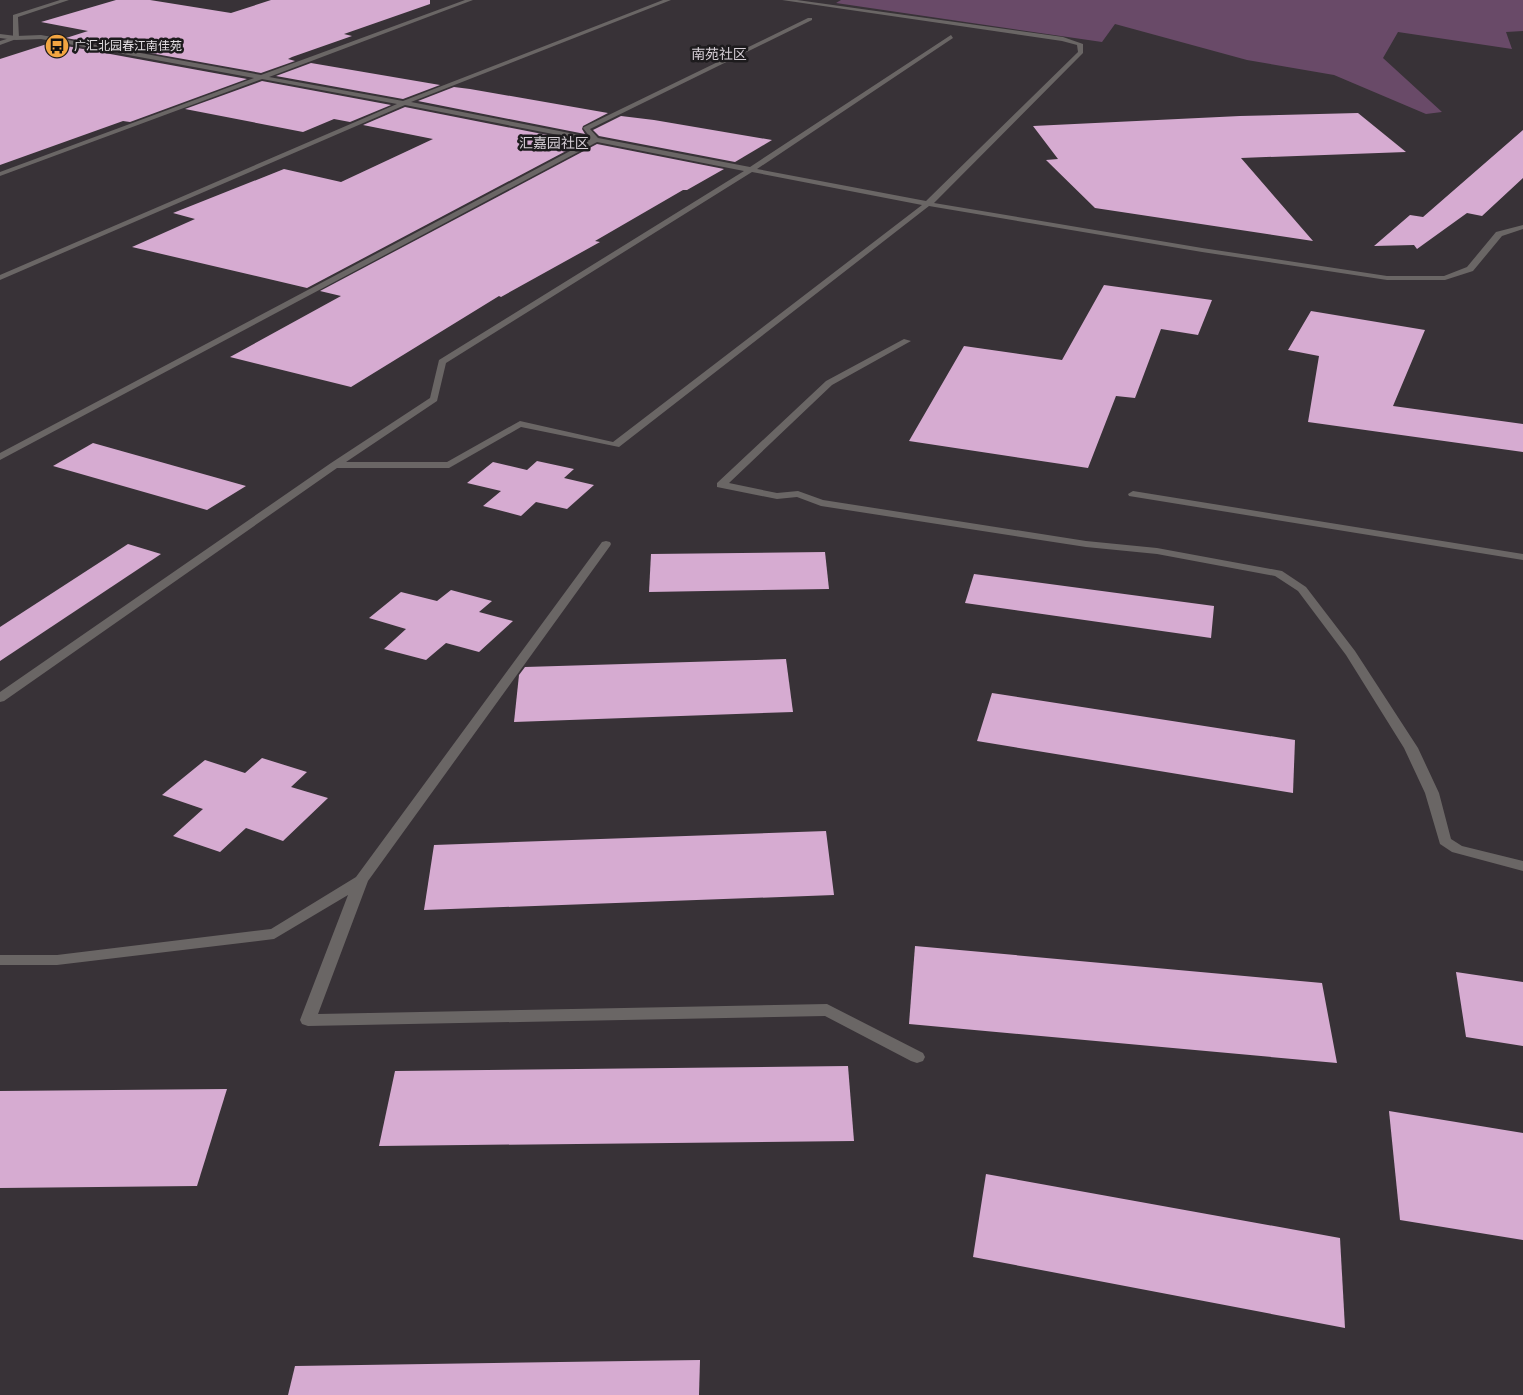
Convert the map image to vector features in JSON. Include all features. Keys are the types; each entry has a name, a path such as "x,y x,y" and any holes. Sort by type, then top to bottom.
{"street":[{"path":"16,38 15,16 66,0"},
{"path":"0,174 178,107 264,78 470,0"},
{"path":"0,278 404,103 668,0"},
{"path":"335,465 449,465 520,424 615,445 928,204 1081,52 1080,44 1063,39 785,0"},
{"path":"596,140 586,128 810,19"},
{"path":"0,36 16,38 41,37 404,103 928,204 1202,250 1387,278 1446,278 1470,269 1499,234 1523,226"},
{"path":"0,698 335,465 434,399 442,362 752,169 951,36"},
{"path":"0,43 16,38"},
{"path":"0,456 596,140"},
{"path":"907,341 829,383 722,485 777,496 798,494 821,503 1086,544 1156,551 1278,573 1302,589 1340,639 1406,740 1432,793 1445,842 1457,849 1523,866"},
{"path":"1133,494 1523,557"},
{"path":"606,544 361,880 308,1020 827,1010 917,1057"},
{"path":"0,960 57,960 274,934 361,880"}],"shaded area":[{"path":"841,0 1523,0 1523,31 1506,32 1512,49 1398,32 1383,58 1442,112 1426,114 1334,75 1247,60 1115,24 1102,42 836,3"}],"building":[{"path":"116,0 150,0 231,13 271,0 430,0 430,4 344,34 352,36 292,57 288,59 295,61 261,73 66,38 88,31 41,22"},
{"path":"50,43 247,79 130,122 123,121 0,165 0,59"},
{"path":"311,63 440,85 403,99 276,76"},
{"path":"262,81 391,105 350,122 334,119 303,132 185,109"},
{"path":"454,87 608,113 583,126 582,129 585,134 418,101"},
{"path":"405,107 583,142 307,288 132,247 195,219 173,213 284,169 341,182 433,139 363,125"},
{"path":"1358,113 1406,152 1241,158 1313,241 1095,208 1046,160 1058,159 1033,126 1240,116"},
{"path":"621,116 772,140 735,162 599,136 593,130"},
{"path":"1523,130 1523,178 1482,216 1467,213 1417,249 1414,245 1374,246 1410,215 1423,217"},
{"path":"597,144 724,169 687,190 683,190 595,241 600,242 501,297 499,296 351,387 230,357 341,296 320,291"},
{"path":"1104,285 1212,300 1198,335 1161,329 1135,398 1116,396 1088,468 909,441 964,346 1062,360"},
{"path":"1311,311 1425,330 1393,406 1523,424 1523,452 1308,422 1319,356 1288,350"},
{"path":"93,443 246,486 207,510 53,466"},
{"path":"537,461 574,469 564,478 594,485 567,509 536,502 521,516 483,506 501,491 467,483 493,462 527,470"},
{"path":"128,544 161,554 0,661 0,627"},
{"path":"825,552 829,589 649,592 651,554"},
{"path":"974,574 1214,606 1211,638 965,603"},
{"path":"451,590 492,601 479,612 513,621 479,652 446,643 426,660 384,649 406,629 369,618 401,592 437,601"},
{"path":"786,659 793,712 514,722 519,675 525,667"},
{"path":"992,693 1295,740 1293,793 977,741"},
{"path":"262,758 307,772 291,787 328,798 283,841 246,828 220,852 173,836 203,809 162,795 205,760 245,773"},
{"path":"826,831 834,895 424,910 434,845"},
{"path":"915,946 1322,983 1337,1063 909,1024"},
{"path":"1456,972 1523,982 1523,1046 1466,1037"},
{"path":"848,1066 854,1141 379,1146 395,1071"},
{"path":"227,1089 197,1186 0,1188 0,1091"},
{"path":"1389,1111 1523,1133 1523,1240 1400,1220"},
{"path":"986,1174 1340,1238 1345,1328 973,1257"},
{"path":"700,1360 699,1395 288,1395 295,1366"}],"place":[{"name":"广汇北园春江南佳苑","path":"57,46"}],"district":[{"name":"南苑社区","path":"719,54"},
{"name":"汇嘉园社区","path":"554,143"}]}
